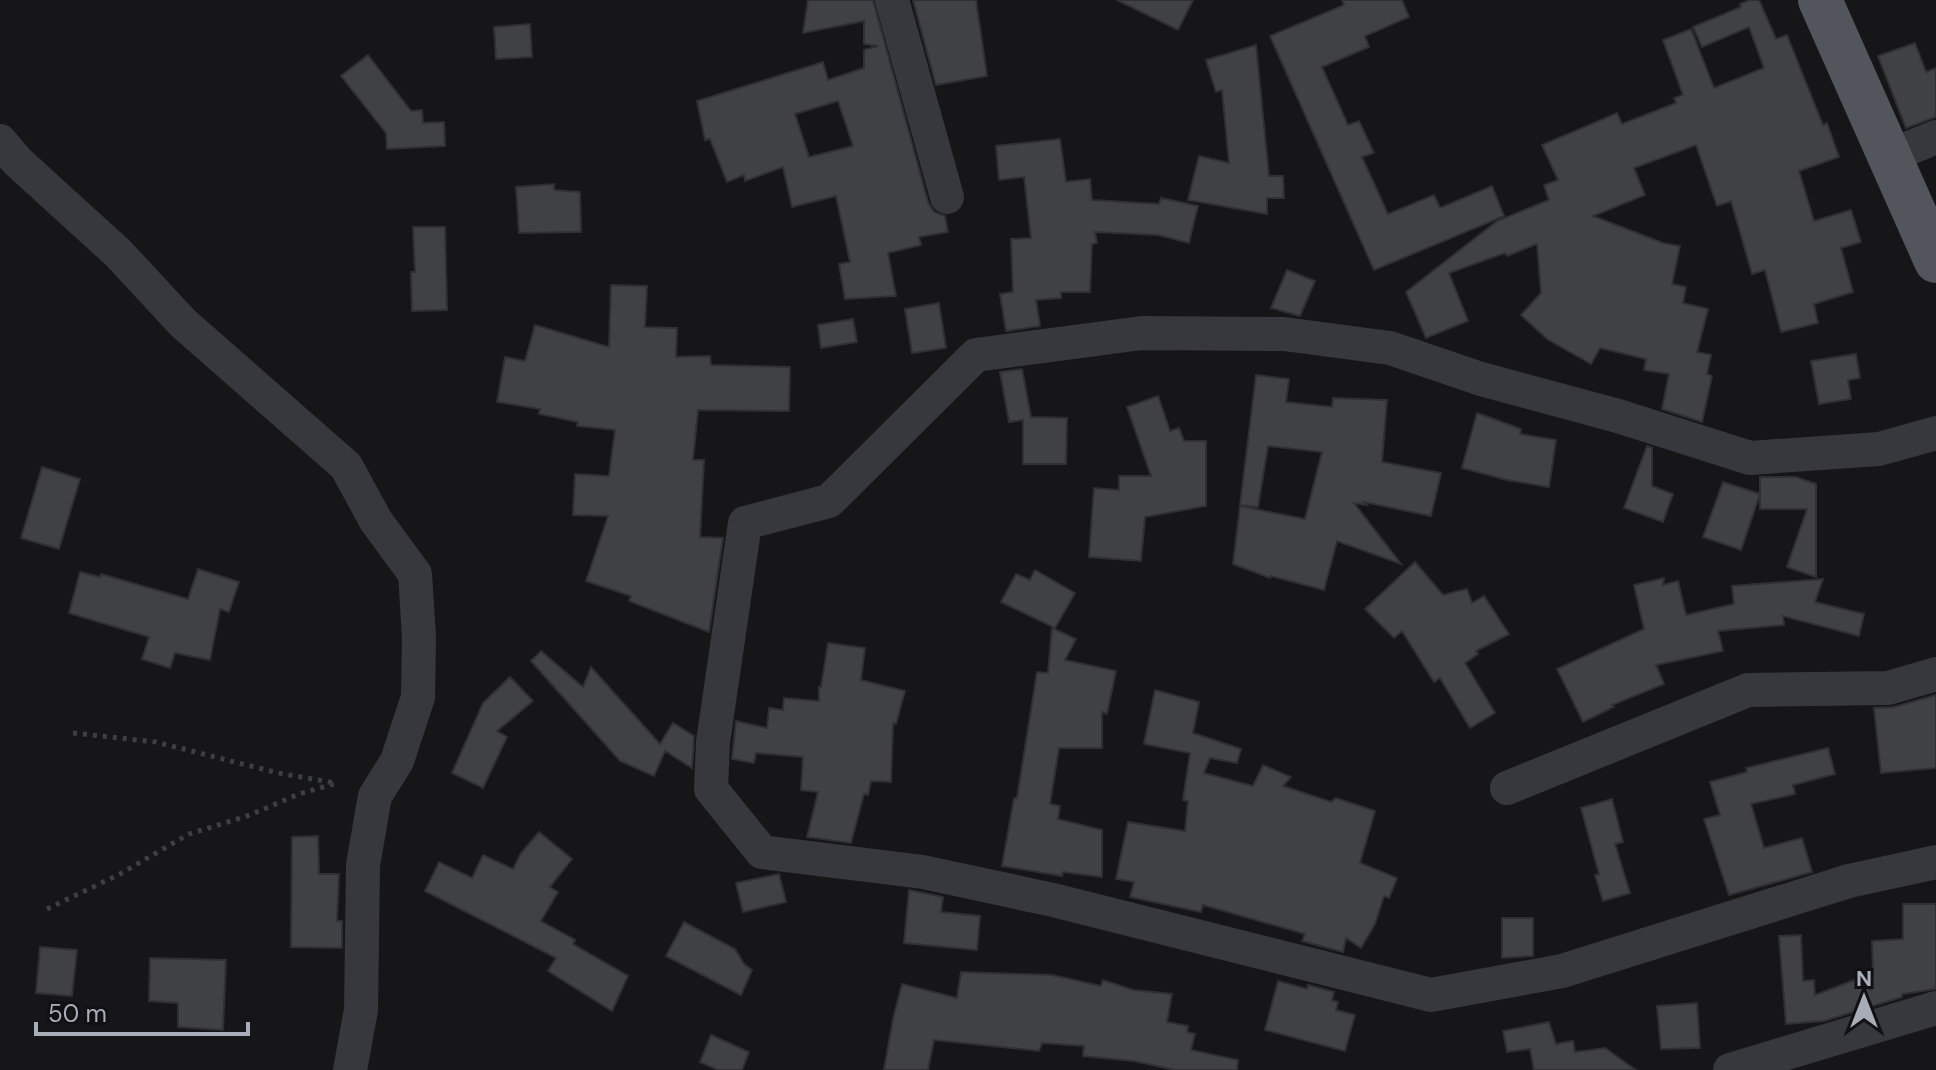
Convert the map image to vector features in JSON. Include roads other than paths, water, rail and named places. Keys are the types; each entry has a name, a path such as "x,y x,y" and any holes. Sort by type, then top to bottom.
{"main road":[{"path":"1820,0 1936,261"}],"street":[{"path":"892,0 947,197"},
{"path":"1890,156 1936,137"},
{"path":"0,141 18,162 118,253 183,323 346,466 376,521 415,574 419,637 418,697 397,761 375,796 363,865 361,1010 350,1070"},
{"path":"1936,433 1879,449 1750,458 1618,416 1481,379 1390,348 1284,334 1142,333 976,355 829,501 745,523 713,742 711,789 762,852 923,872 1053,900 1431,995 1562,971 1849,881 1936,862"},
{"path":"1507,788 1748,690 1888,688 1936,674"},
{"path":"1730,1070 1936,1008"}]}
